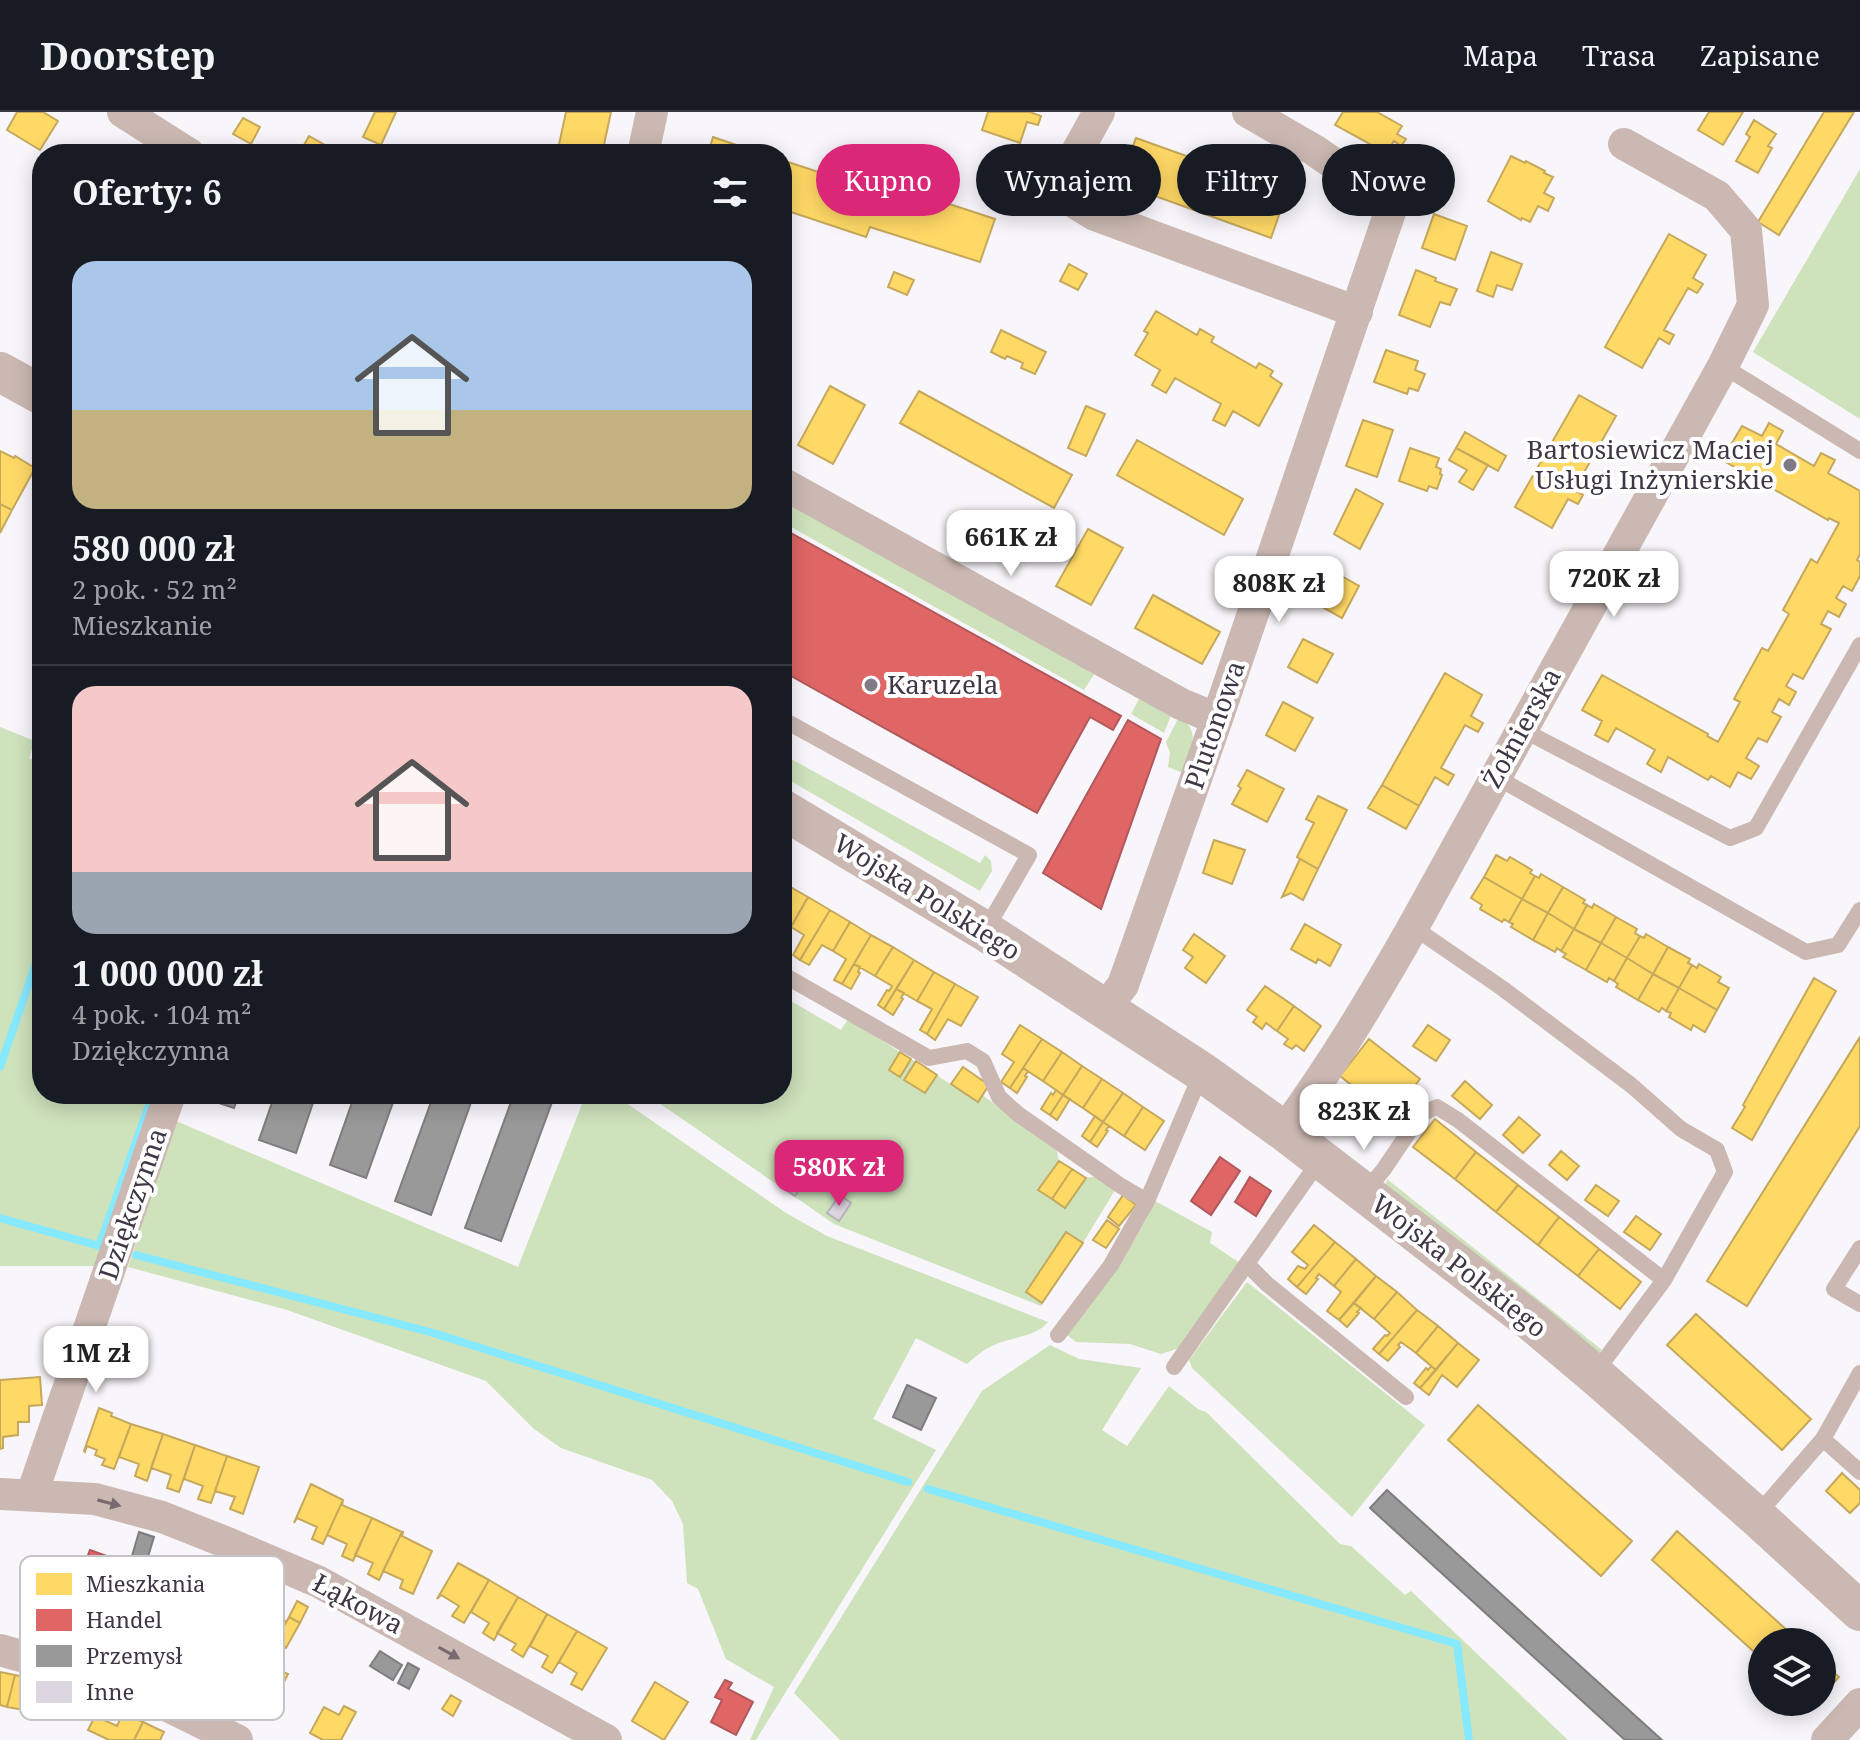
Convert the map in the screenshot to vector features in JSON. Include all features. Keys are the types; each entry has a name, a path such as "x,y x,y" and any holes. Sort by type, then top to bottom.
{"street":[{"path":"123,112 173,144"},
{"path":"645,144 652,112"},
{"path":"1099,112 1060,189 1077,204 1095,215 1357,312"},
{"name":"Plutonowa","path":"1105,1008 1123,985 1391,209 1372,190 1314,150 1248,112"},
{"name":"Żołnierska","path":"1284,1131 1327,1070 1382,982 1723,366 1753,305 1746,230 1717,196 1624,144"},
{"path":"0,372 32,390"},
{"path":"792,489 1181,704 1217,719"},
{"name":"Wojska Polskiego","path":"792,815 985,931 1105,1008 1284,1131 1531,1321 1756,1516 1860,1611"},
{"name":"Dziękczynna","path":"32,1494 167,1104"},
{"name":"Łąkowa","path":"0,1494 95,1499 162,1517 257,1556"},
{"name":"Łąkowa","path":"284,1567 386,1618 606,1740"},
{"path":"0,1650 20,1656"},
{"path":"1827,1740 1860,1704"},
{"path":"196,1720 237,1740"}],"lane":[{"path":"1723,366 1860,451"},
{"path":"1521,729 1730,838 1756,828 1860,645"},
{"path":"792,725 1029,855 985,931"},
{"path":"1496,777 1806,952 1838,945 1860,910"},
{"path":"1413,927 1525,1005 1631,1085 1681,1129 1717,1150 1725,1172 1664,1280 1594,1374"},
{"path":"792,980 929,1058 967,1051 983,1061 999,1097 1012,1108 1147,1201"},
{"path":"1058,1335 1111,1265 1147,1201 1202,1072"},
{"path":"1365,1192 1421,1114 1437,1107 1664,1280"},
{"path":"1174,1367 1320,1159"},
{"path":"1860,1248 1834,1289 1860,1304"},
{"path":"1248,1265 1406,1397"},
{"path":"1756,1516 1823,1439 1860,1373"},
{"path":"1823,1439 1860,1472"}],"green space":[{"path":"1860,169 1860,419 1753,352"},
{"path":"792,502 1097,670 1084,690 792,528"},
{"path":"1139,699 1170,716 1164,733 1131,714"},
{"path":"1178,719 1191,728 1193,735 1183,773 1168,767 1170,753 1166,742"},
{"path":"0,727 32,740 29,758 32,759 32,1104 155,1104 105,1266 0,1266"},
{"path":"792,760 980,863 985,855 991,861 992,871 980,891 792,782"},
{"path":"792,1002 841,1030 848,1019 977,1101 982,1095 1056,1147 1059,1161 1086,1178 1096,1176 1115,1190 1041,1306 834,1224 660,1104 792,1104"},
{"path":"582,1104 628,1104 786,1213 827,1236 1048,1322 1030,1334 990,1347 967,1364 916,1338 873,1419 936,1450 756,1740 750,1740 774,1687 726,1659 698,1589 687,1583 683,1524 672,1501 652,1480 561,1448 534,1429 486,1381 287,1310 128,1267 176,1121 518,1267"},
{"path":"1387,1179 1602,1350 1599,1353 1385,1189"},
{"path":"1155,1201 1212,1232 1210,1243 1243,1265 1183,1347 1161,1354 1130,1344 1076,1342 1066,1334 1126,1253"},
{"path":"1247,1282 1425,1425 1352,1517 1192,1368 1189,1360"},
{"path":"1050,1345 1079,1359 1141,1368 1102,1430 1127,1446 1169,1386 1206,1412 1340,1544 1351,1546 1405,1595 1411,1591 1568,1740 840,1740 794,1693 982,1391"}],"building: Mieszkania":[{"path":"17,112 43,112 58,121 44,144 32,145 7,130"},
{"path":"375,112 396,112 381,144 363,137"},
{"path":"566,112 611,112 604,144 559,144"},
{"path":"988,112 1030,112 1041,116 1038,125 1027,122 1020,143 982,130"},
{"path":"1343,112 1377,112 1402,126 1397,134 1406,139 1402,144 1394,141 1392,144 1370,144 1335,125"},
{"path":"1709,112 1743,112 1723,145 1698,130"},
{"path":"1824,112 1854,112 1779,235 1758,222"},
{"path":"243,118 260,127 251,144 233,134"},
{"path":"1754,120 1776,134 1758,173 1736,161 1750,137 1746,134"},
{"path":"309,136 323,144 305,144"},
{"path":"713,137 734,144 711,144"},
{"path":"1136,138 1153,144 1134,144"},
{"path":"1161,147 1177,153 1177,204 1161,198"},
{"path":"1511,156 1553,177 1544,193 1554,198 1548,211 1538,206 1530,222 1488,201"},
{"path":"792,163 816,171 816,216 960,216 960,208 976,213 976,216 995,219 980,262 870,227 866,237 792,212"},
{"path":"1210,216 1279,216 1271,238"},
{"path":"1433,216 1467,226 1455,260 1422,248"},
{"path":"1669,234 1706,255 1693,278 1703,284 1697,293 1688,288 1664,330 1674,335 1669,344 1659,338 1642,368 1605,347"},
{"path":"1491,252 1522,264 1512,290 1497,285 1493,297 1477,291"},
{"path":"1069,264 1087,274 1078,290 1060,281"},
{"path":"1416,270 1457,289 1450,305 1440,302 1430,327 1399,315"},
{"path":"894,272 914,280 907,295 888,287"},
{"path":"1156,311 1197,335 1200,329 1214,337 1211,342 1256,368 1259,363 1273,371 1270,376 1282,384 1259,426 1233,411 1225,426 1213,420 1221,404 1175,378 1166,393 1152,385 1160,370 1135,355"},
{"path":"1001,330 1046,352 1035,374 1021,368 1023,363 991,352"},
{"path":"1386,350 1418,361 1415,370 1425,374 1418,391 1409,388 1407,394 1374,382"},
{"path":"830,386 865,405 833,464 798,445"},
{"path":"919,391 1072,475 1054,508 900,423"},
{"path":"1579,395 1616,416 1574,490 1583,495 1578,504 1568,499 1552,528 1515,507"},
{"path":"1086,406 1105,414 1086,456 1068,448"},
{"path":"1363,420 1393,430 1377,477 1346,466"},
{"path":"1769,423 1783,431 1776,444 1814,466 1821,453 1835,460 1828,473 1860,491 1860,554 1857,560 1860,562 1860,576 1852,591 1843,586 1836,598 1846,604 1839,617 1828,611 1821,624 1831,629 1803,679 1793,674 1786,686 1796,692 1789,705 1779,699 1772,712 1781,717 1767,742 1758,738 1746,758 1759,766 1751,779 1738,772 1730,787 1711,776 1708,780 1668,757 1661,772 1647,764 1655,750 1616,728 1608,742 1595,735 1602,721 1582,710 1602,675 1718,742 1740,702 1734,699 1762,648 1768,651 1789,614 1783,610 1811,559 1817,563 1839,523 1828,520 1722,460 1742,426 1762,436"},
{"path":"1465,432 1506,456 1498,471 1456,448"},
{"path":"1137,440 1243,499 1224,535 1117,475"},
{"path":"1410,448 1439,458 1436,467 1441,469 1442,475 1437,489 1429,486 1427,491 1399,481"},
{"path":"1456,448 1488,465 1473,490 1459,482 1467,470 1449,460"},
{"path":"0,451 32,466 32,473 12,510 0,504"},
{"path":"1356,489 1383,504 1360,549 1334,534"},
{"path":"0,504 12,510 0,533"},
{"path":"1088,529 1123,548 1091,605 1056,586"},
{"path":"1329,569 1359,586 1342,618 1312,601"},
{"path":"1153,595 1220,632 1202,664 1135,628"},
{"path":"1303,639 1333,654 1317,683 1288,667"},
{"path":"1445,673 1482,695 1471,716 1483,723 1478,732 1465,725 1441,768 1454,775 1448,785 1435,777 1419,806 1382,785"},
{"path":"1283,702 1313,718 1295,751 1266,735"},
{"path":"1247,770 1284,789 1267,822 1232,804"},
{"path":"1382,785 1419,806 1406,829 1368,808"},
{"path":"1318,796 1347,810 1318,869 1297,857 1314,823 1306,819"},
{"path":"1214,840 1245,850 1232,884 1203,873"},
{"path":"1496,855 1507,861 1510,857 1532,870 1530,873 1535,876 1522,899 1484,877"},
{"path":"1300,859 1318,869 1303,900 1291,893 1282,897"},
{"path":"1541,874 1563,887 1548,913 1522,899 1535,876 1539,878"},
{"path":"1484,877 1522,899 1509,922 1504,919 1502,922 1480,909 1482,905 1471,898"},
{"path":"1563,887 1585,900 1583,903 1587,905 1574,929 1548,913"},
{"path":"792,888 808,897 792,925"},
{"path":"808,897 830,910 800,960 793,955 804,935 792,925"},
{"path":"1522,899 1548,913 1533,940 1511,927 1513,924 1509,922"},
{"path":"1594,904 1616,917 1601,943 1574,929 1587,905 1592,908"},
{"path":"830,910 850,922 833,951 822,945 809,965 800,960"},
{"path":"1548,913 1574,929 1561,951 1557,948 1555,952 1533,940"},
{"path":"1616,917 1637,929 1635,933 1640,936 1627,958 1601,943"},
{"path":"850,922 871,935 842,984 834,980 846,959 833,951"},
{"path":"1305,924 1341,945 1330,966 1318,959 1316,963 1291,949"},
{"path":"1574,929 1601,943 1586,970 1563,957 1566,954 1561,951"},
{"path":"1194,934 1225,956 1206,983 1185,968 1193,957 1183,950"},
{"path":"1646,934 1668,947 1653,974 1627,958 1640,936 1644,938"},
{"path":"871,935 893,947 875,976 854,964"},
{"path":"1601,943 1627,958 1614,981 1609,978 1607,982 1586,970"},
{"path":"893,947 914,960 884,1009 878,1005 892,986 875,976"},
{"path":"1668,947 1690,959 1688,963 1692,965 1679,988 1653,974"},
{"path":"1627,958 1653,974 1638,1000 1616,987 1618,984 1614,981"},
{"path":"914,960 934,972 917,1001 896,989"},
{"path":"854,964 860,967 860,973 851,989 842,984"},
{"path":"1699,964 1721,977 1718,982 1729,988 1717,1010 1679,988 1692,965 1697,968"},
{"path":"934,972 955,984 927,1034 920,1030 932,1009 917,1001"},
{"path":"1653,974 1679,988 1666,1011 1662,1008 1659,1012 1638,1000"},
{"path":"1814,978 1836,991 1752,1140 1732,1128"},
{"path":"955,984 978,997 961,1026 948,1019 935,1040 927,1034"},
{"path":"1265,986 1294,1006 1277,1031 1266,1023 1262,1029 1253,1022 1257,1017 1247,1010"},
{"path":"1679,988 1717,1010 1705,1032 1693,1025 1691,1030 1669,1017 1671,1013 1666,1011"},
{"path":"896,989 904,993 893,1015 884,1009"},
{"path":"1294,1006 1321,1026 1304,1051 1296,1045 1292,1049 1284,1044 1288,1039 1277,1031"},
{"path":"1020,1025 1042,1039 1010,1088 1001,1082 1014,1062 1002,1054"},
{"path":"1428,1025 1450,1040 1436,1061 1413,1046"},
{"path":"1860,1037 1860,1126 1747,1306 1707,1281"},
{"path":"1042,1039 1062,1052 1043,1081 1023,1068"},
{"path":"1369,1039 1420,1079 1391,1116 1340,1076"},
{"path":"900,1052 911,1059 900,1077 889,1070"},
{"path":"1062,1052 1082,1066 1063,1095 1043,1081"},
{"path":"916,1061 937,1075 925,1093 904,1080"},
{"path":"1082,1066 1102,1079 1083,1108 1063,1095"},
{"path":"963,1067 989,1085 978,1102 951,1084"},
{"path":"1023,1068 1028,1071 1027,1077 1017,1093 1010,1088"},
{"path":"1102,1079 1123,1093 1103,1122 1083,1108"},
{"path":"1465,1081 1492,1105 1480,1119 1452,1096"},
{"path":"1056,1090 1063,1095 1050,1115 1041,1109"},
{"path":"1123,1093 1143,1107 1124,1136 1103,1122"},
{"path":"1063,1095 1070,1099 1057,1120 1050,1115"},
{"path":"1143,1107 1164,1121 1145,1150 1124,1136"},
{"path":"1095,1116 1103,1122 1090,1142 1082,1136"},
{"path":"1519,1117 1540,1135 1523,1153 1503,1135"},
{"path":"1435,1119 1476,1152 1455,1179 1413,1147"},
{"path":"1103,1122 1109,1126 1108,1131 1097,1147 1090,1142"},
{"path":"1561,1151 1579,1166 1567,1180 1549,1165"},
{"path":"1476,1152 1518,1185 1496,1212 1455,1179"},
{"path":"1059,1161 1072,1169 1052,1199 1038,1190"},
{"path":"1072,1169 1086,1178 1065,1208 1052,1199"},
{"path":"1518,1185 1559,1217 1538,1245 1496,1212"},
{"path":"1596,1185 1619,1201 1608,1216 1585,1200"},
{"path":"1123,1195 1136,1205 1119,1226 1108,1217"},
{"path":"1636,1216 1661,1234 1650,1250 1624,1232"},
{"path":"1559,1217 1599,1249 1578,1276 1538,1245"},
{"path":"1107,1220 1119,1229 1106,1248 1093,1240"},
{"path":"1314,1225 1335,1242 1297,1287 1288,1279 1298,1266 1305,1269 1308,1265 1292,1252"},
{"path":"1066,1232 1083,1243 1042,1303 1026,1292"},
{"path":"1335,1242 1356,1259 1334,1286 1319,1274 1306,1294 1297,1287"},
{"path":"1599,1249 1641,1282 1620,1309 1578,1276"},
{"path":"1356,1259 1376,1276 1339,1320 1327,1311 1341,1292 1334,1286"},
{"path":"1376,1276 1397,1292 1374,1319 1354,1303"},
{"path":"1397,1292 1417,1310 1379,1354 1373,1349 1390,1333 1374,1319"},
{"path":"1354,1303 1361,1308 1347,1327 1339,1320"},
{"path":"1417,1310 1438,1326 1416,1353 1401,1342 1388,1361 1379,1354"},
{"path":"1696,1314 1811,1419 1782,1450 1667,1345"},
{"path":"1438,1326 1458,1343 1436,1370 1416,1353"},
{"path":"1458,1343 1479,1360 1457,1387 1442,1375 1429,1395 1420,1388"},
{"path":"1431,1366 1436,1370 1420,1388 1414,1383"},
{"path":"40,1377 42,1405 29,1406 29,1422 18,1422 18,1435 3,1437 3,1448 0,1449 0,1380"},
{"path":"1478,1405 1632,1541 1601,1576 1448,1440"},
{"path":"99,1408 131,1424 114,1469 102,1465 105,1459 95,1455 97,1450 87,1446 84,1451"},
{"path":"131,1424 163,1434 147,1481 135,1476 139,1464 119,1457"},
{"path":"163,1434 195,1445 179,1492 167,1488 171,1475 151,1468"},
{"path":"195,1445 227,1456 211,1503 198,1499 203,1486 184,1479"},
{"path":"227,1456 259,1467 243,1514 230,1509 235,1497 215,1491"},
{"path":"1842,1473 1860,1490 1860,1503 1850,1513 1826,1491"},
{"path":"311,1484 343,1500 323,1544 312,1539 317,1527 297,1518 294,1523"},
{"path":"343,1500 342,1505 372,1518 353,1561 342,1556 347,1544 327,1535"},
{"path":"372,1518 402,1532 379,1580 368,1574 373,1563 355,1555"},
{"path":"1677,1531 1784,1628 1748,1628 1748,1646 1652,1560"},
{"path":"402,1532 402,1536 432,1551 413,1594 400,1588 403,1580 383,1571"},
{"path":"458,1563 489,1580 464,1623 452,1616 459,1606 441,1595 437,1599"},
{"path":"489,1580 518,1597 494,1640 483,1633 489,1623 471,1612"},
{"path":"518,1597 547,1614 523,1657 512,1650 516,1644 497,1633"},
{"path":"297,1601 308,1607 300,1623 289,1617"},
{"path":"547,1614 577,1631 552,1673 542,1667 548,1656 530,1646"},
{"path":"289,1617 300,1623 286,1648 284,1647 284,1626"},
{"path":"577,1631 607,1648 582,1690 571,1684 577,1673 559,1662"},
{"path":"0,1672 15,1675 7,1707 0,1705"},
{"path":"15,1675 20,1676 20,1709 7,1707"},
{"path":"655,1682 688,1702 664,1740 632,1721"},
{"path":"451,1695 461,1701 453,1716 442,1709"},
{"path":"344,1706 356,1712 341,1740 323,1740 310,1733 324,1707 339,1715"},
{"path":"93,1720 104,1720 117,1726 120,1720 143,1722 134,1740 109,1740 88,1730"},
{"path":"143,1722 164,1732 160,1740 134,1740"}],"building: Handel":[{"path":"792,534 1121,716 1113,730 1090,717 1037,813 792,677"},
{"path":"1128,720 1161,739 1101,909 1043,873"},
{"path":"1220,1157 1240,1171 1211,1215 1191,1201"},
{"path":"1250,1177 1271,1191 1256,1216 1235,1202"},
{"path":"90,1550 107,1556 88,1556"},
{"path":"725,1680 732,1683 728,1689 753,1702 736,1735 711,1722 722,1700 715,1697"}],"building: Przemysł":[{"path":"272,1104 313,1104 296,1153 259,1140"},
{"path":"351,1104 392,1104 366,1178 330,1165"},
{"path":"430,1104 470,1104 431,1215 395,1201"},
{"path":"510,1104 551,1104 501,1241 465,1228"},
{"path":"907,1385 936,1398 921,1430 893,1417"},
{"path":"1387,1490 1662,1740 1625,1740 1370,1508"},
{"path":"139,1532 154,1537 148,1556 132,1556"},
{"path":"380,1651 402,1665 393,1680 370,1666"},
{"path":"408,1663 419,1669 409,1689 398,1683"}],"building: Inne":[{"path":"803,1153 816,1162 795,1196 782,1187"},
{"path":"840,1195 851,1203 839,1221 827,1213"}],"waterway":[{"path":"0,1067 32,975"},
{"path":"99,1246 149,1104"},
{"path":"0,1218 103,1247"},
{"path":"136,1255 430,1332 908,1482"},
{"path":"928,1489 1457,1644 1469,1740"}],"place":[{"name":"Bartosiewicz Maciej Usługi Inżynierskie","path":"1790,465"},
{"name":"Karuzela","path":"871,685"}]}
